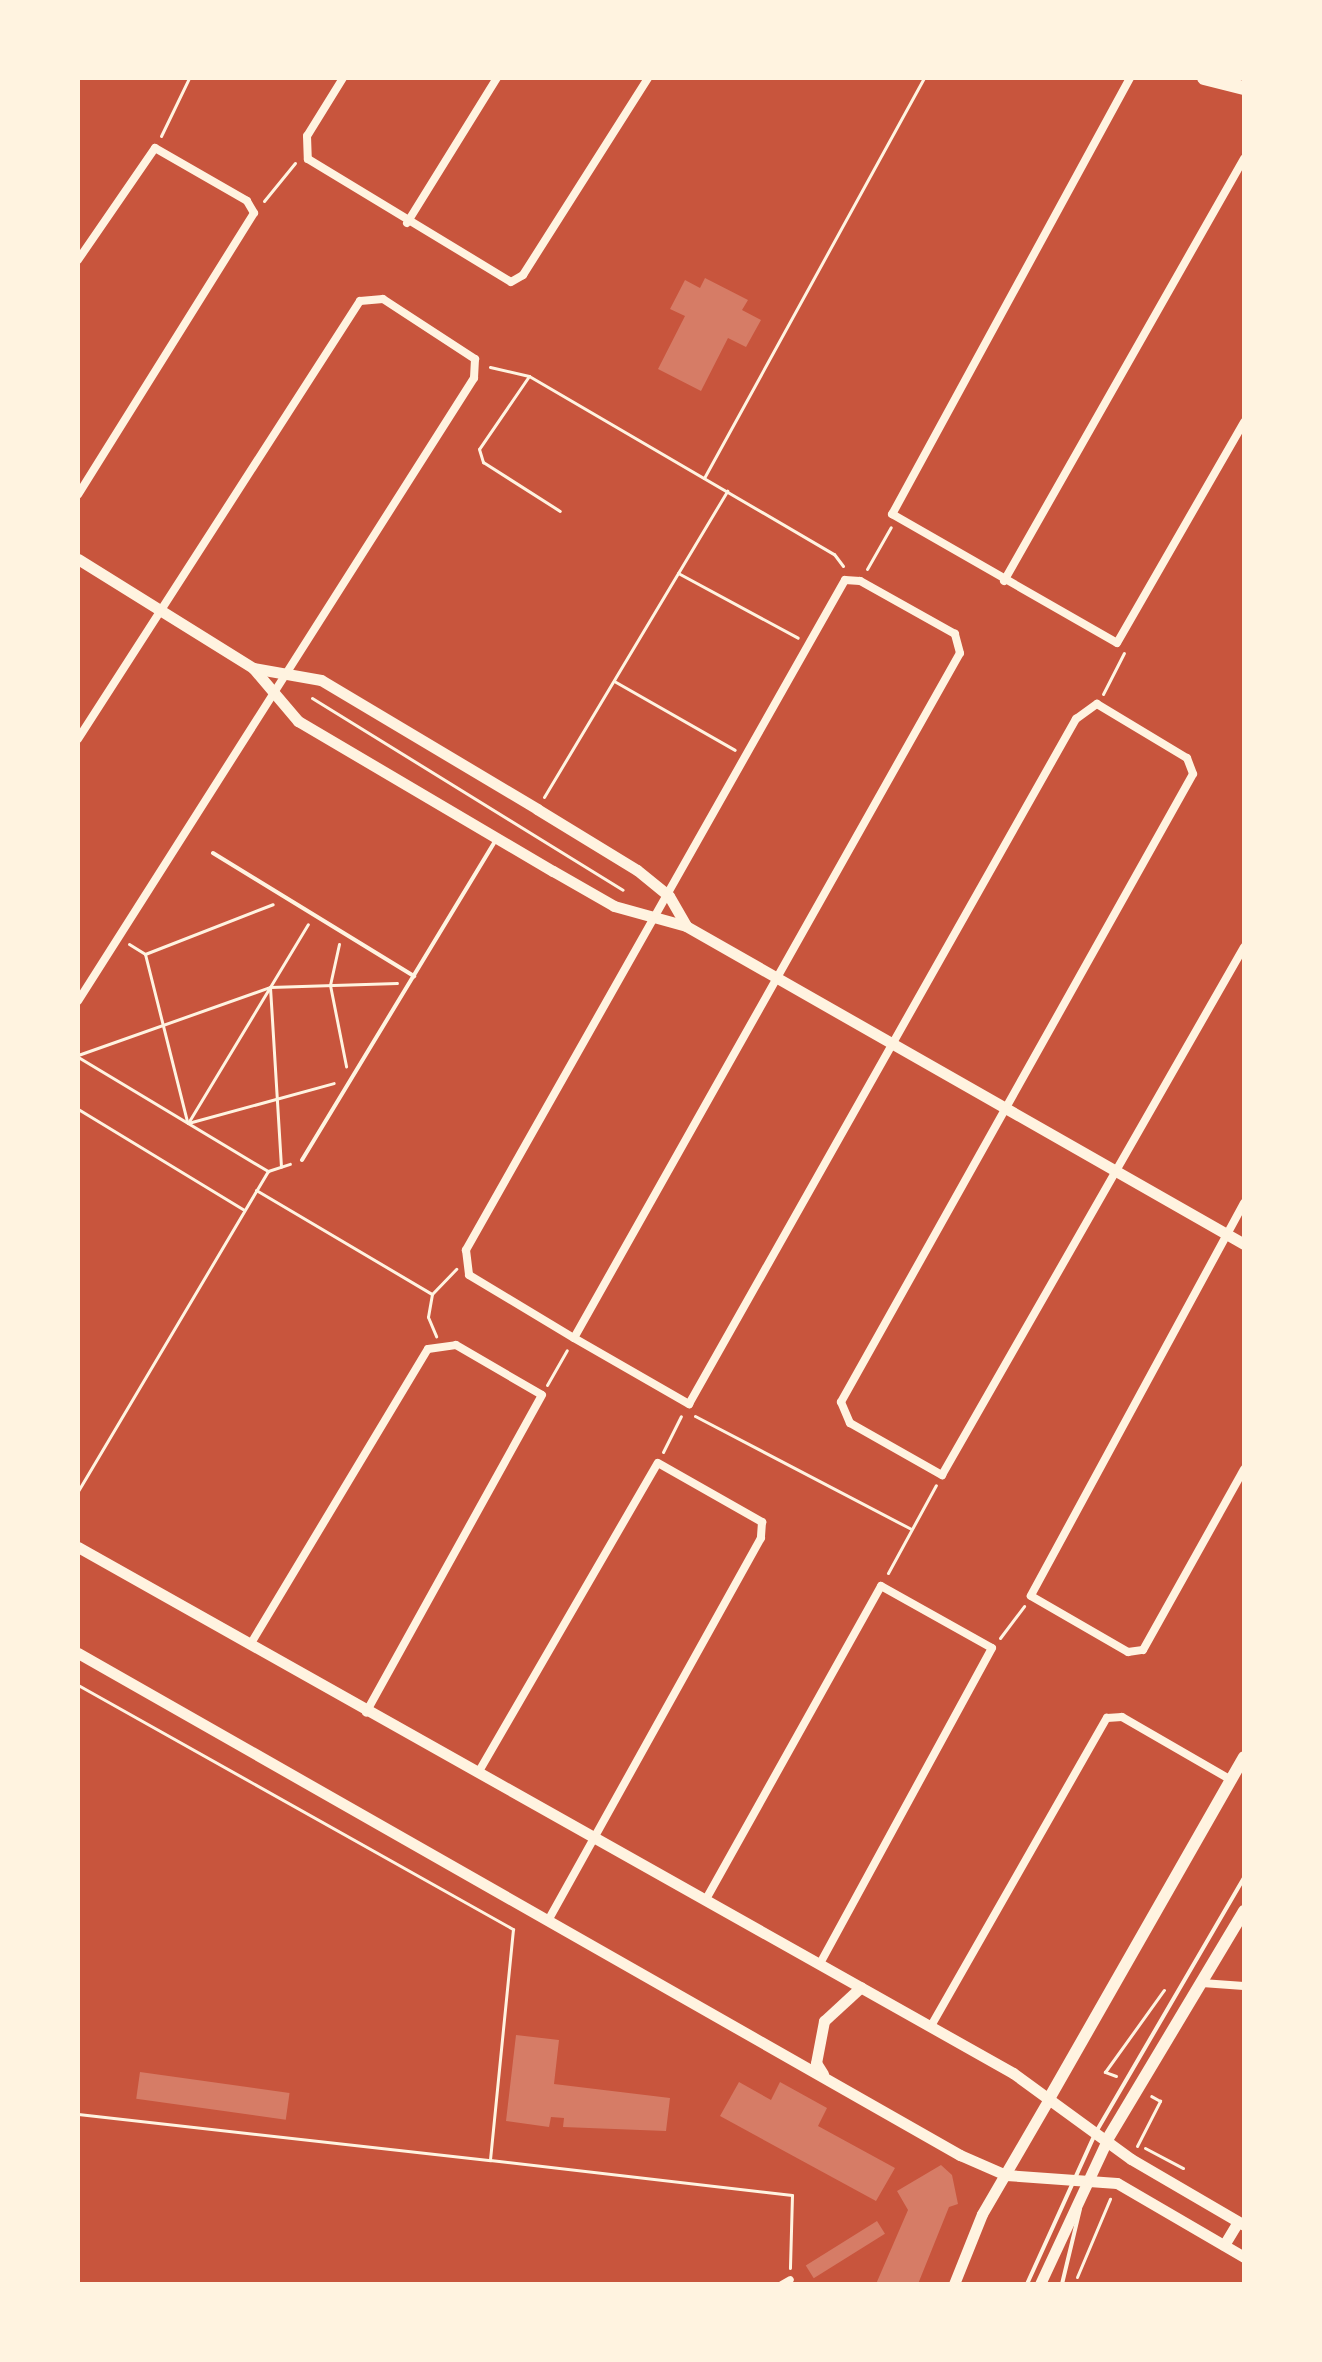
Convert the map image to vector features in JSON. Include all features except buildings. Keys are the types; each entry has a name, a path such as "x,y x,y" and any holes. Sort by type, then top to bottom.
{"main road":[{"path":"1204,78 1244,88"},
{"path":"1050,2097 1244,1757"},
{"path":"1101,2136 1238,1931 1244,1911"}],"street":[{"path":"343,78 304,152 407,223 511,282 523,275 648,78"},
{"path":"407,223 497,78"},
{"path":"1130,78 894,508 895,520 1117,643 1244,422"},
{"path":"78,260 155,148 247,201 254,213 78,495"},
{"path":"1004,581 1244,158"},
{"path":"78,739 370,296 478,364 272,699 78,1001"},
{"path":"78,559 253,668 272,699 298,721 553,871 614,906 653,921 686,926 1244,1244"},
{"path":"574,1338 777,980 961,641 860,581 845,580 807,642 463,1266 574,1338 689,1404 1076,719 1097,704 1194,768 1004,1108 842,1413 942,1475 1244,947"},
{"path":"253,668 289,671 321,680 408,731 637,870 669,896 686,926"},
{"path":"1244,1203 1031,1596 1138,1652 1244,1469"},
{"path":"250,1645 428,1349 439,1342 542,1395 366,1713"},
{"path":"478,1773 658,1463 765,1527 548,1921"},
{"path":"78,1547 366,1713 931,2026 1050,2097 1101,2136 1241,2223 1224,2245"},
{"path":"705,1901 881,1586 992,1648 820,1964"},
{"path":"78,1653 825,2078 1006,2175 1080,2183 1117,2183 1244,2257"},
{"path":"931,2026 1111,1716 1231,1780"},
{"path":"1202,1983 1244,1986"},
{"path":"825,2078 816,2063 820,2031 861,1987"},
{"path":"954,2284 1006,2175 1050,2097"},
{"path":"1040,2284 1101,2136"},
{"path":"781,2284 790,2279"}],"lane":[{"path":"302,1160 497,838"},
{"path":"213,853 414,976"},
{"path":"1101,2136 1244,1878"},
{"path":"1027,2284 1080,2183"},
{"path":"1062,2284 1078,2239 1080,2183"}],"path":[{"path":"155,148 189,78"},
{"path":"704,478 924,78"},
{"path":"254,213 304,152"},
{"path":"478,364 529,376 834,554"},
{"path":"529,376 479,449 483,462 560,511"},
{"path":"537,809 727,491"},
{"path":"860,581 895,520"},
{"path":"678,573 807,642"},
{"path":"1097,704 1126,656 1117,643"},
{"path":"298,721 321,680"},
{"path":"614,681 745,756"},
{"path":"312,698 623,890"},
{"path":"385,770 408,731"},
{"path":"553,871 574,831"},
{"path":"614,906 637,870"},
{"path":"145,954 288,899"},
{"path":"188,1123 314,915"},
{"path":"188,1123 277,1093 349,1083 330,985 342,932"},
{"path":"118,938 145,954 188,1123"},
{"path":"78,1056 270,987 409,983"},
{"path":"270,987 281,1167"},
{"path":"78,1056 268,1171"},
{"path":"78,1109 244,1210"},
{"path":"78,1491 268,1171 302,1160"},
{"path":"256,1190 432,1294"},
{"path":"439,1342 428,1317 432,1294 445,1273 463,1266"},
{"path":"542,1395 574,1338"},
{"path":"658,1463 684,1411 911,1529"},
{"path":"881,1586 942,1475"},
{"path":"992,1648 1031,1596"},
{"path":"78,1685 513,1929 490,2160"},
{"path":"1105,2072 1165,1987"},
{"path":"1160,2101 1138,2144 1183,2168"},
{"path":"78,2114 792,2195 790,2279"},
{"path":"1074,2284 1104,2211"}]}
